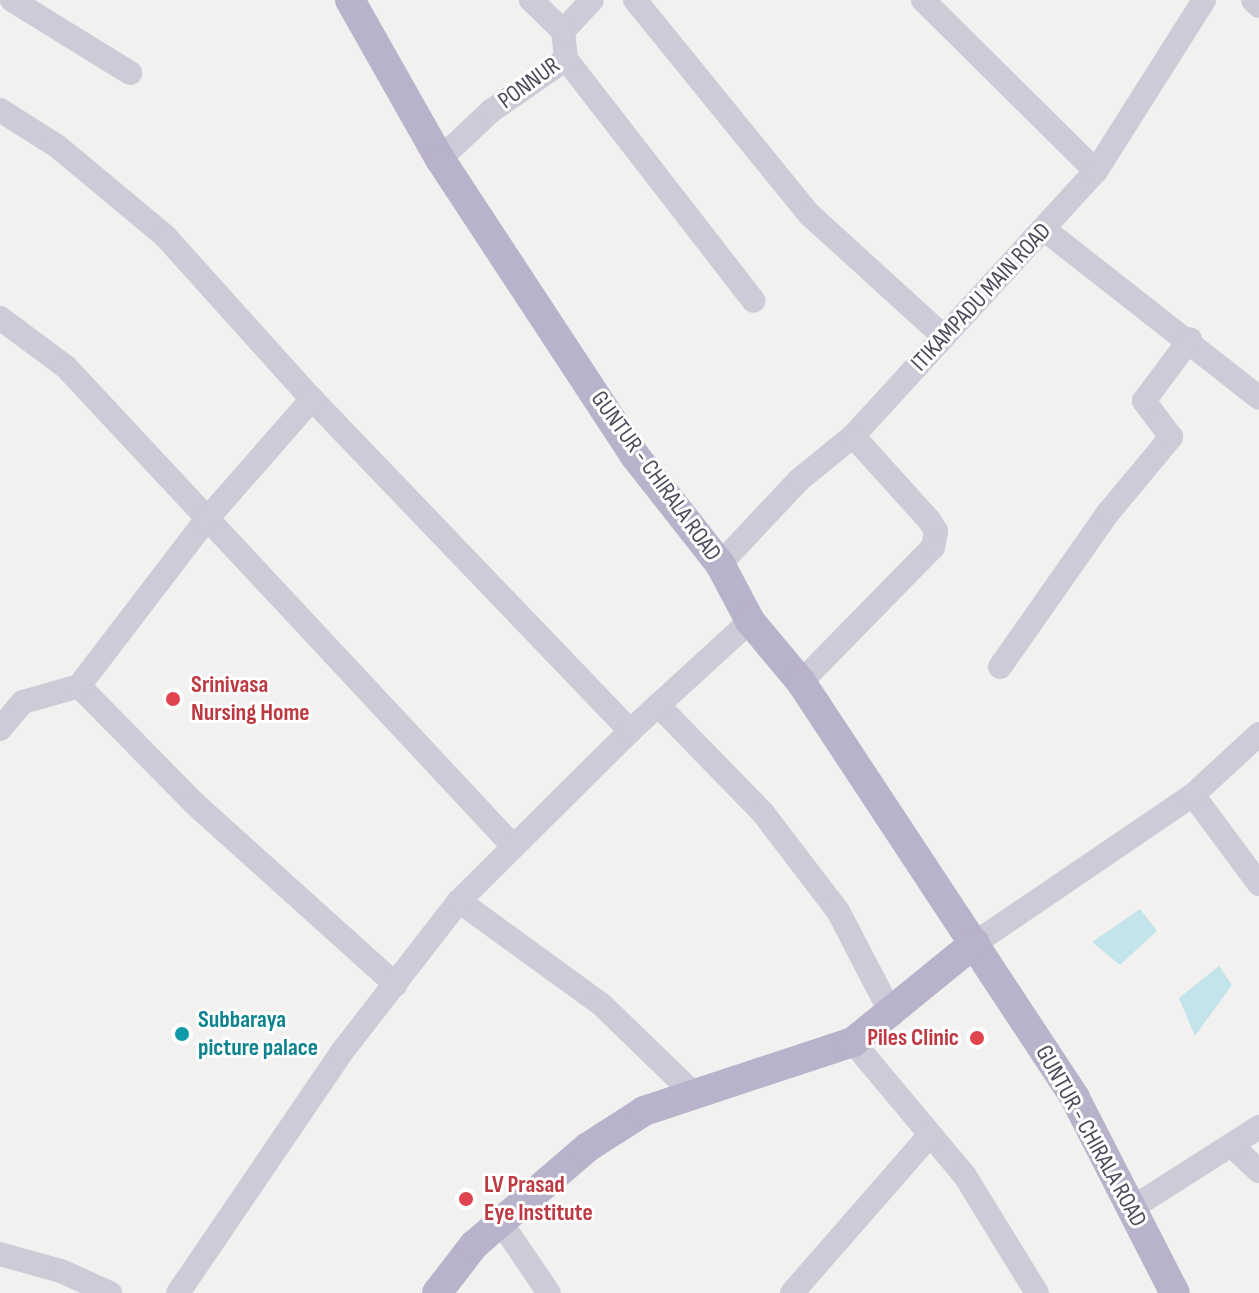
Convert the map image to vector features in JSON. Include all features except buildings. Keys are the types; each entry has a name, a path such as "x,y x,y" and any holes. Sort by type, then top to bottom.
{"main road":[{"name":"GUNTUR - CHIRALA ROAD","path":"350,0 440,159 635,456 720,564 750,621 801,682 1075,1098 1175,1293"},
{"path":"437,1293 500,1221 588,1147 644,1111 693,1093 737,1083 853,1042 892,1015 975,943"}],"street":[{"path":"12,0 130,73"},
{"name":"PONNUR","path":"440,159 491,111 566,59 563,31 531,0"},
{"path":"563,31 592,0"},
{"path":"635,0 810,215 943,336"},
{"path":"923,0 1096,171"},
{"path":"1175,0 1197,10"},
{"path":"1253,0 1259,6"},
{"name":"ITIKAMPADU MAIN ROAD","path":"720,564 799,480 853,436 1096,171 1197,10"},
{"path":"566,59 754,301"},
{"path":"0,110 57,146 165,236 312,399 630,731"},
{"path":"1045,230 1257,392"},
{"path":"2,324 66,367 513,846"},
{"path":"1000,667 1108,513 1171,437 1144,401 1190,339"},
{"path":"0,729 23,702 79,686 206,520 312,399"},
{"path":"801,682 933,547 936,531 929,520 853,436"},
{"path":"178,1293 286,1130 459,901 630,731 750,621"},
{"path":"79,686 195,804 396,985"},
{"path":"658,705 763,813 820,886 838,911 892,1015"},
{"path":"975,943 1193,795 1257,742"},
{"path":"1193,795 1259,884"},
{"path":"459,901 591,996 693,1093"},
{"path":"853,1042 973,1187 1037,1293"},
{"path":"1132,1208 1259,1127"},
{"path":"792,1293 929,1136"},
{"path":"1231,1145 1259,1171"},
{"path":"500,1221 549,1293"},
{"path":"0,1254 61,1271 110,1293"}],"shaded area":[{"path":"1140,909 1157,931 1120,965 1092,942"},
{"path":"1219,966 1232,985 1195,1036 1179,998"}],"place":[{"name":"Srinivasa Nursing Home","path":"173,699"},
{"name":"Subbaraya picture palace","path":"182,1034"},
{"name":"Piles Clinic","path":"977,1038"},
{"name":"LV Prasad Eye Institute","path":"466,1199"}]}
